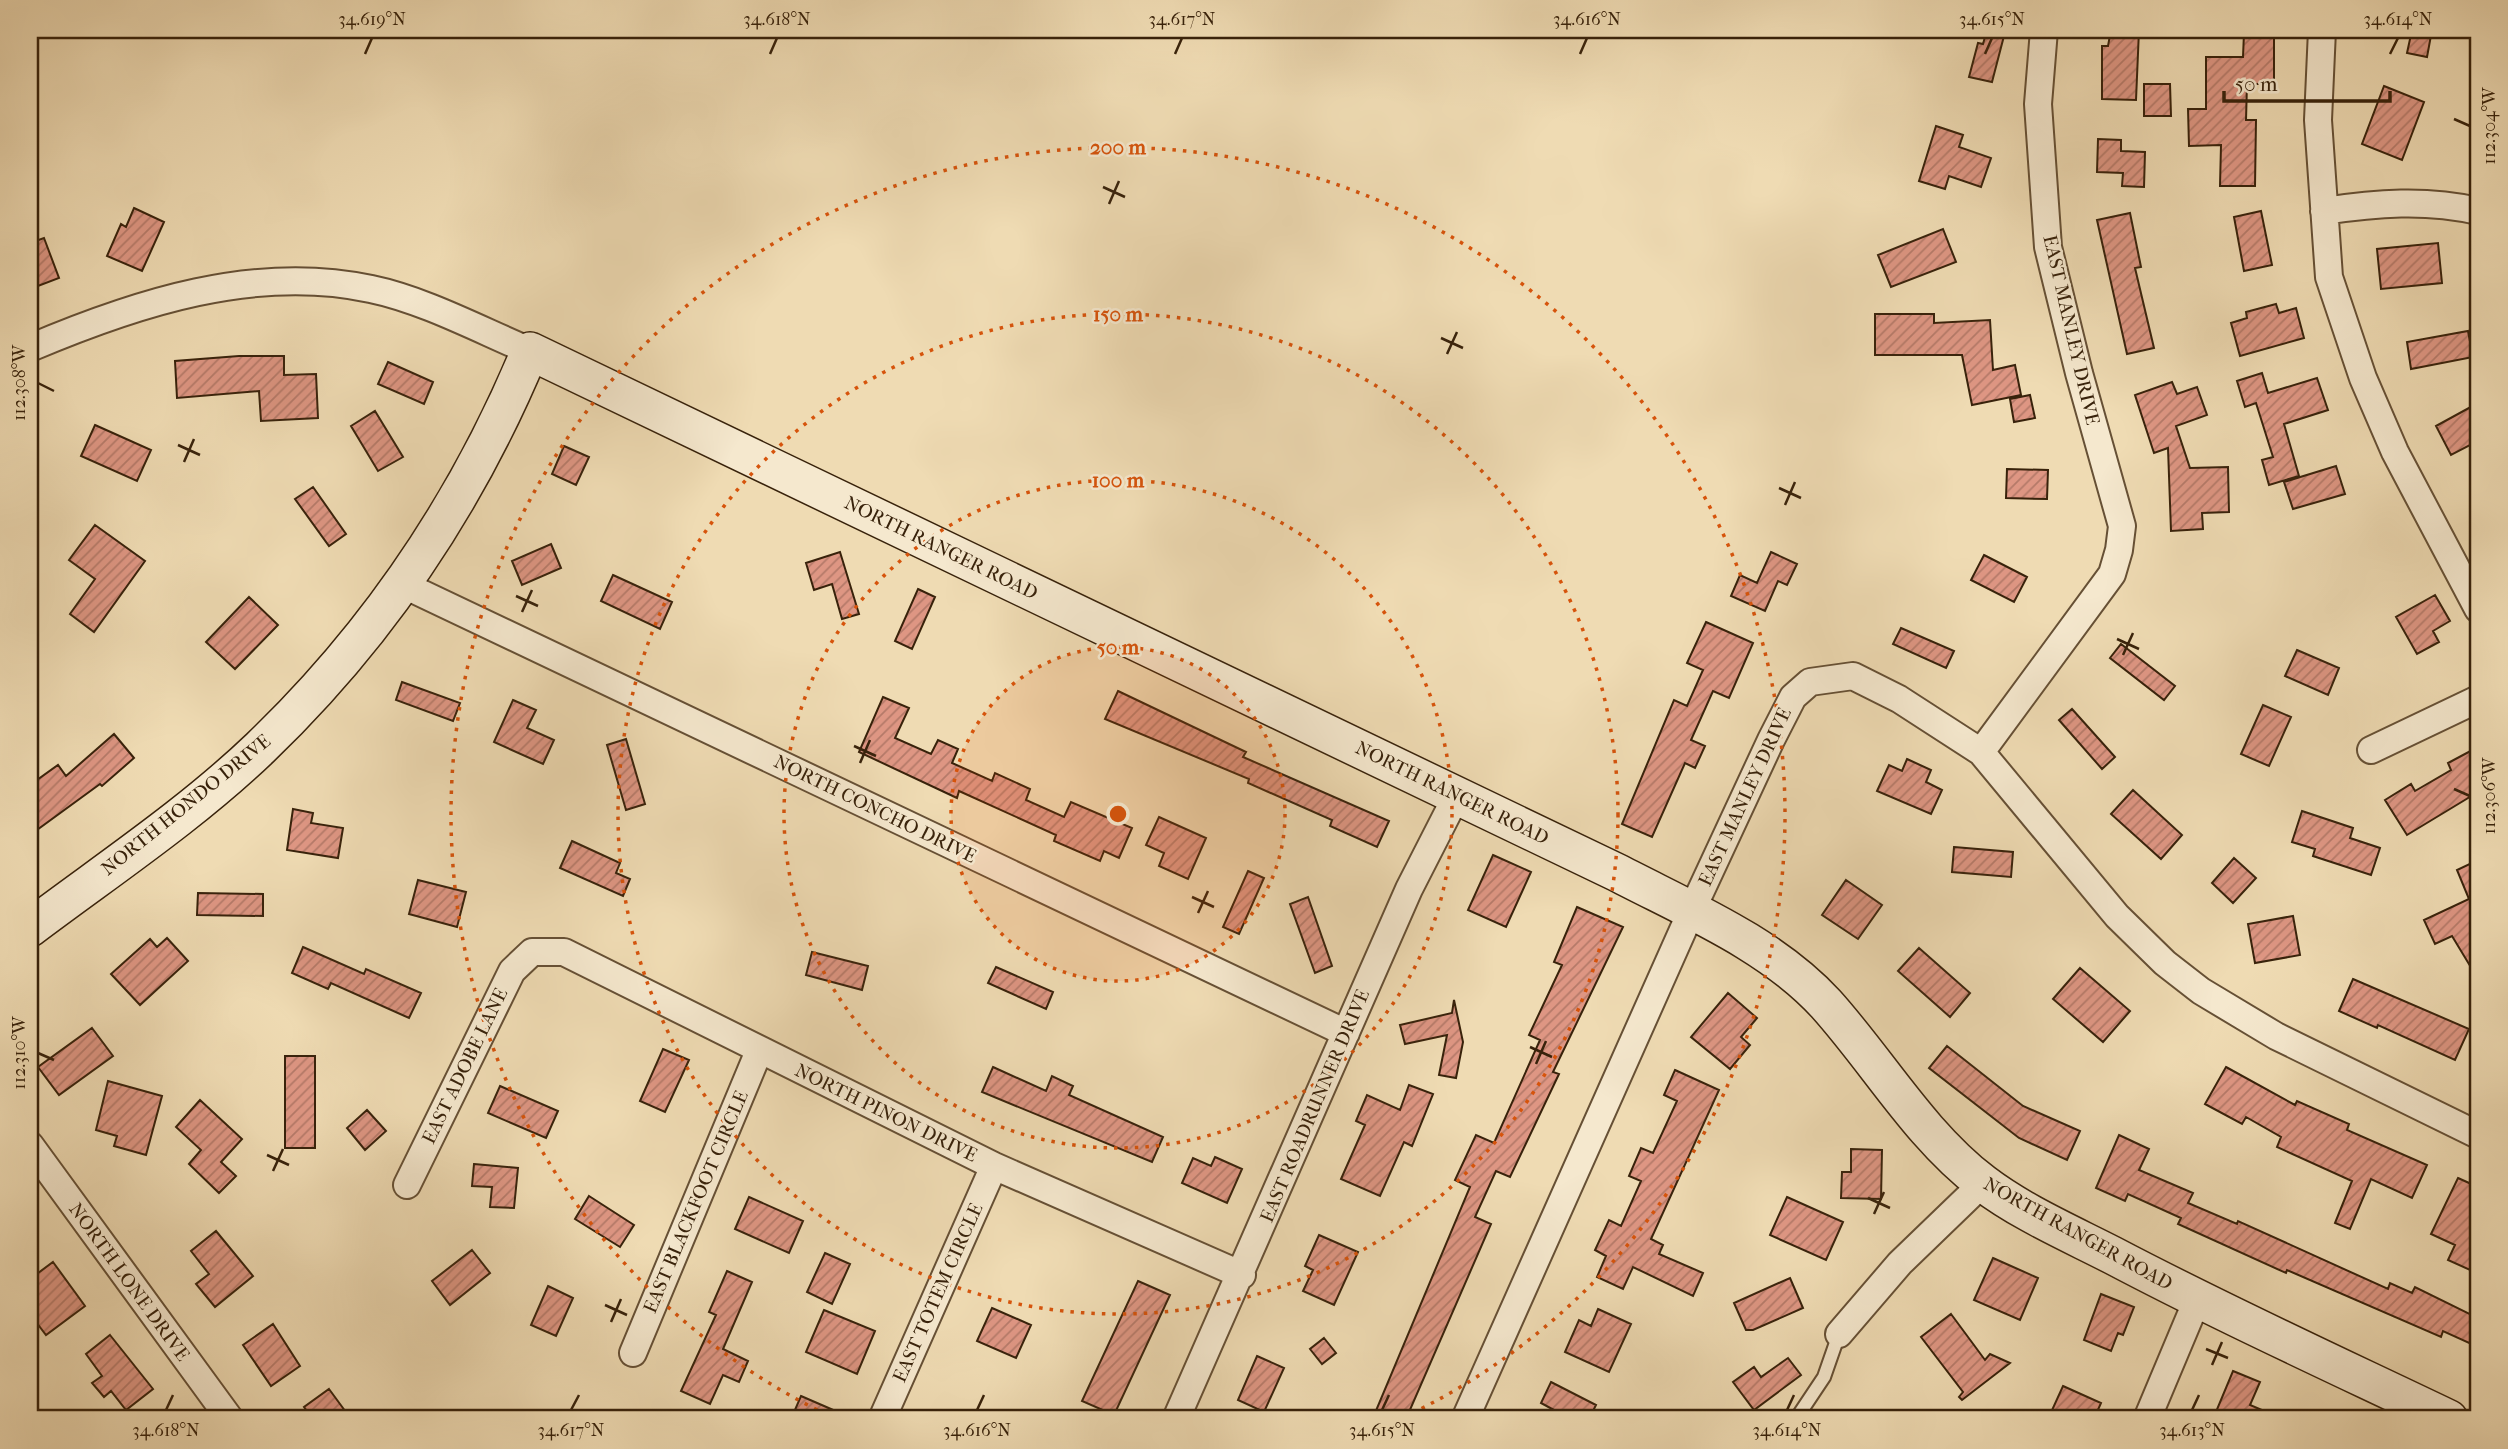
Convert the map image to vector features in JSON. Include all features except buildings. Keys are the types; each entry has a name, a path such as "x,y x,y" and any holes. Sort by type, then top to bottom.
{"street":[{"name":"EAST MANLEY DRIVE","path":"1465,1419 1691,912 1793,697 1810,682 1853,676 1899,699 1981,752 2032,678 2112,574 2122,526 2079,373 2048,247 2038,104 2044,30"},
{"path":"2322,30 2318,120 2329,277 2363,378 2395,452 2478,609"},
{"path":"2323,211 2380,202 2451,205 2478,211"},
{"name":"NORTH RANGER ROAD","path":"30,348 79,327 243,283 305,279 372,289 530,351 1457,795 1691,912 1789,969 1826,1005 1938,1141 1983,1183 2035,1215 2197,1300 2432,1416"},
{"name":"NORTH HONDO DRIVE","path":"30,928 187,809 259,749 342,664 404,585 476,462 513,392 530,351"},
{"name":"NORTH CONCHO DRIVE","path":"404,585 1346,1034"},
{"path":"2371,750 2478,699"},
{"path":"1981,752 2117,916 2165,963 2192,984 2276,1036 2478,1135"},
{"name":"EAST ROADRUNNER DRIVE","path":"1176,1419 1242,1275 1409,889 1457,795"},
{"name":"NORTH PINON DRIVE","path":"531,952 564,953 994,1166 1242,1275"},
{"name":"EAST ADOBE LANE","path":"407,1185 512,971 531,952"},
{"name":"EAST BLACKFOOT CIRCLE","path":"634,1353 759,1051"},
{"name":"NORTH LONE DRIVE","path":"30,1145 230,1419"},
{"name":"EAST TOTEM CIRCLE","path":"882,1419 994,1166"},
{"path":"1839,1334 1900,1263 1983,1183"},
{"path":"2147,1419 2197,1300"}],"lane":[{"path":"1796,1419 1824,1377 1839,1334"}]}
